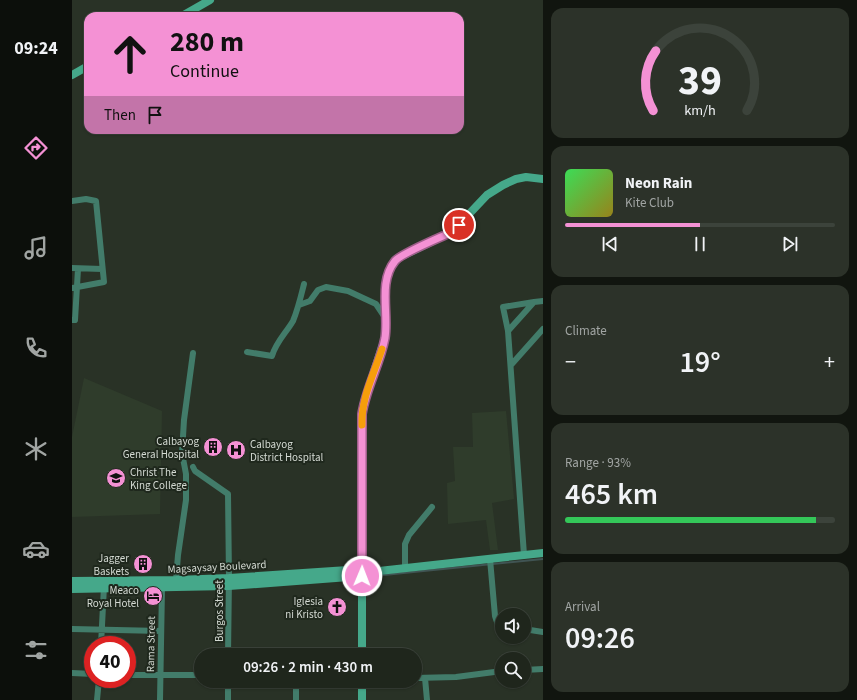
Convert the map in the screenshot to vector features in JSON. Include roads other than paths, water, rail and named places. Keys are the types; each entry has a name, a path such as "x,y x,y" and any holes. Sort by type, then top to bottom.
{"street":[{"path":"189,12 210,0"},
{"path":"72,75 84,68"},
{"path":"362,648 362,414 364,402 383,344 386,319 385,294 390,268 396,259 452,232 487,195 503,185 516,179 526,177 543,179"},
{"path":"72,201 86,199 96,201 104,282 74,288"},
{"path":"72,320 75,320 75,269 102,269"},
{"path":"247,352 272,356 277,344 292,321 299,305 304,284"},
{"path":"299,305 310,301 318,290 326,287 348,291 376,304 386,319"},
{"path":"524,555 511,365 508,331 503,307 543,301"},
{"path":"508,331 534,302"},
{"path":"511,365 543,330"},
{"name":"Rama Street","path":"160,700 161,631 169,584 178,556 186,500 186,474 182,453 184,420 193,353"},
{"name":"Burgos Street","path":"193,467 195,471 228,494 228,648"},
{"path":"405,568 405,544 409,535 432,507"},
{"name":"Magsaysay Boulevard","path":"72,589 104,589 363,573 543,553"},
{"path":"490,559 495,608"},
{"path":"102,636 105,580"},
{"name":"Magsaysay Boulevard","path":"72,581 105,580 169,584"},
{"path":"72,629 161,631"},
{"path":"531,630 543,632"},
{"path":"531,670 543,669"},
{"path":"427,700 425,678 456,677 495,672"},
{"path":"72,673 84,674"},
{"path":"136,674 194,675"},
{"path":"97,700 98,688"},
{"path":"228,688 228,700"},
{"path":"296,688 296,700"},
{"path":"362,688 362,700"}],"waterway":[{"path":"374,576 543,559"}],"place":[{"name":"Calbayog General Hospital","path":"213,447"},
{"name":"Calbayog District Hospital","path":"236,450"},
{"name":"Christ The King College","path":"116,478"},
{"name":"Jagger Baskets","path":"143,564"},
{"name":"Meaco Royal Hotel","path":"153,596"},
{"name":"Iglesia ni Kristo","path":"337,607"}]}
